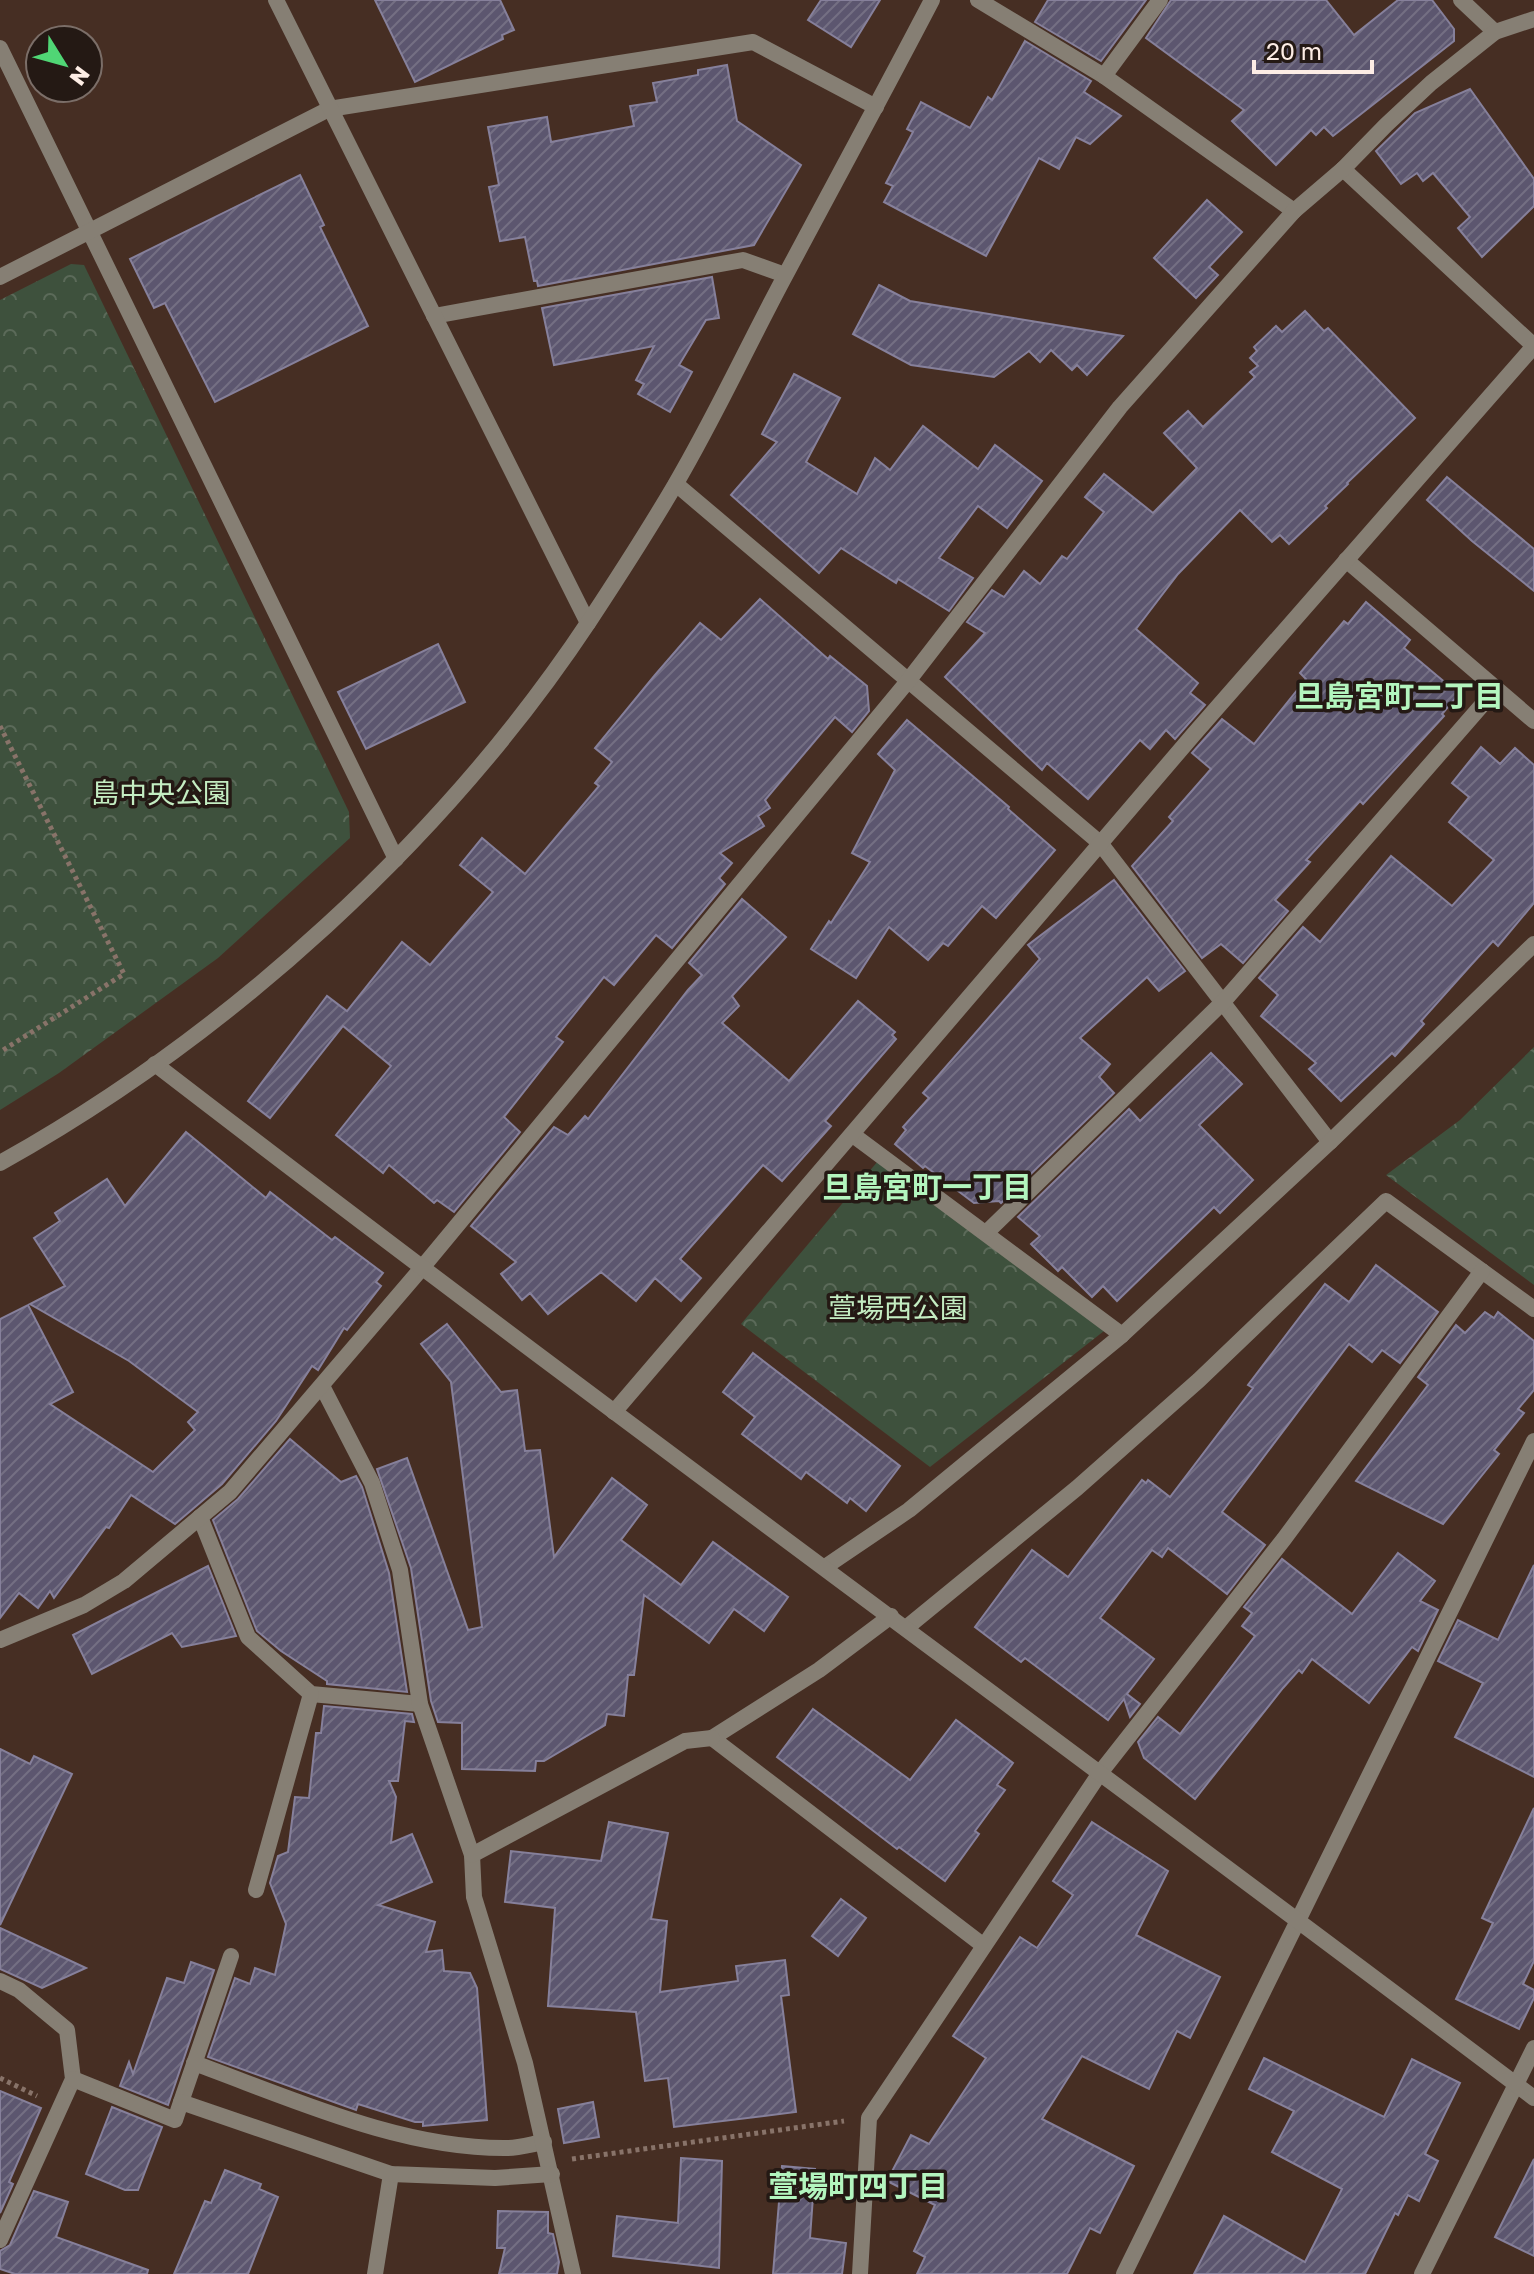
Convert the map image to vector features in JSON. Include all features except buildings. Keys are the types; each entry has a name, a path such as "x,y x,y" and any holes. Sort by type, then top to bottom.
{"street":[{"path":"276,0 588,623"},
{"path":"0,1163 38,1142 155,1064 284,964 396,859 511,728 588,623 676,484 932,0"},
{"path":"978,0 1104,76 1294,211"},
{"path":"1104,76 1160,0"},
{"path":"1461,0 1495,32"},
{"path":"0,1640 84,1605 124,1581 230,1492 421,1269 908,681 1120,407 1294,211 1343,169 1431,83 1495,32 1534,19"},
{"path":"0,277 329,109 753,42 876,107"},
{"path":"0,48 396,859"},
{"path":"614,1412 1100,843 1534,346 1343,169"},
{"path":"434,316 743,260 785,275"},
{"path":"676,484 1100,843 1330,1142"},
{"path":"1346,560 1534,721"},
{"path":"986,1233 1223,1002 1496,689"},
{"path":"825,1567 909,1510 1122,1335 1330,1142 1534,944"},
{"path":"155,1064 421,1269 891,1616 1534,2098"},
{"path":"853,1135 1122,1335"},
{"path":"906,1628 1077,1488 1199,1380 1386,1201 1534,1309"},
{"path":"860,2274 869,2118 1100,1773 1284,1539 1482,1271"},
{"path":"322,1386 372,1483 400,1570 420,1704 472,1855 474,1897 525,2063 573,2274"},
{"path":"1124,2274 1534,1441"},
{"path":"200,1517 248,1637 311,1694 420,1704"},
{"path":"472,1855 685,1741 712,1738 819,1670 891,1616"},
{"path":"256,1890 311,1694"},
{"path":"712,1738 984,1946"},
{"path":"73,2079 175,2120 231,1956"},
{"path":"0,1981 19,1990 67,2030 73,2079 0,2240"},
{"path":"1422,2274 1534,2048"},
{"path":"194,2063 369,2127 468,2146 510,2149 544,2142"},
{"path":"181,2102 391,2174 495,2178 550,2168"},
{"path":"375,2274 391,2174"}],"path":[{"path":"0,726 124,974 0,1052"},
{"path":"0,2078 60,2106"},
{"path":"550,2168 869,2118"}],"green space":[{"name":"島中央公園","path":"71,264 84,265 349,812 350,838 218,958 59,1073 0,1110 0,300"},
{"path":"1534,1047 1534,1285 1386,1175 1460,1120"},
{"name":"萱場西公園","path":"883,1155 1104,1331 930,1467 741,1324"}],"district":[{"name":"旦島宮町二丁目","path":"1399,696"},
{"name":"旦島宮町一丁目","path":"927,1187"},
{"name":"萱場町四丁目","path":"858,2186"}]}
